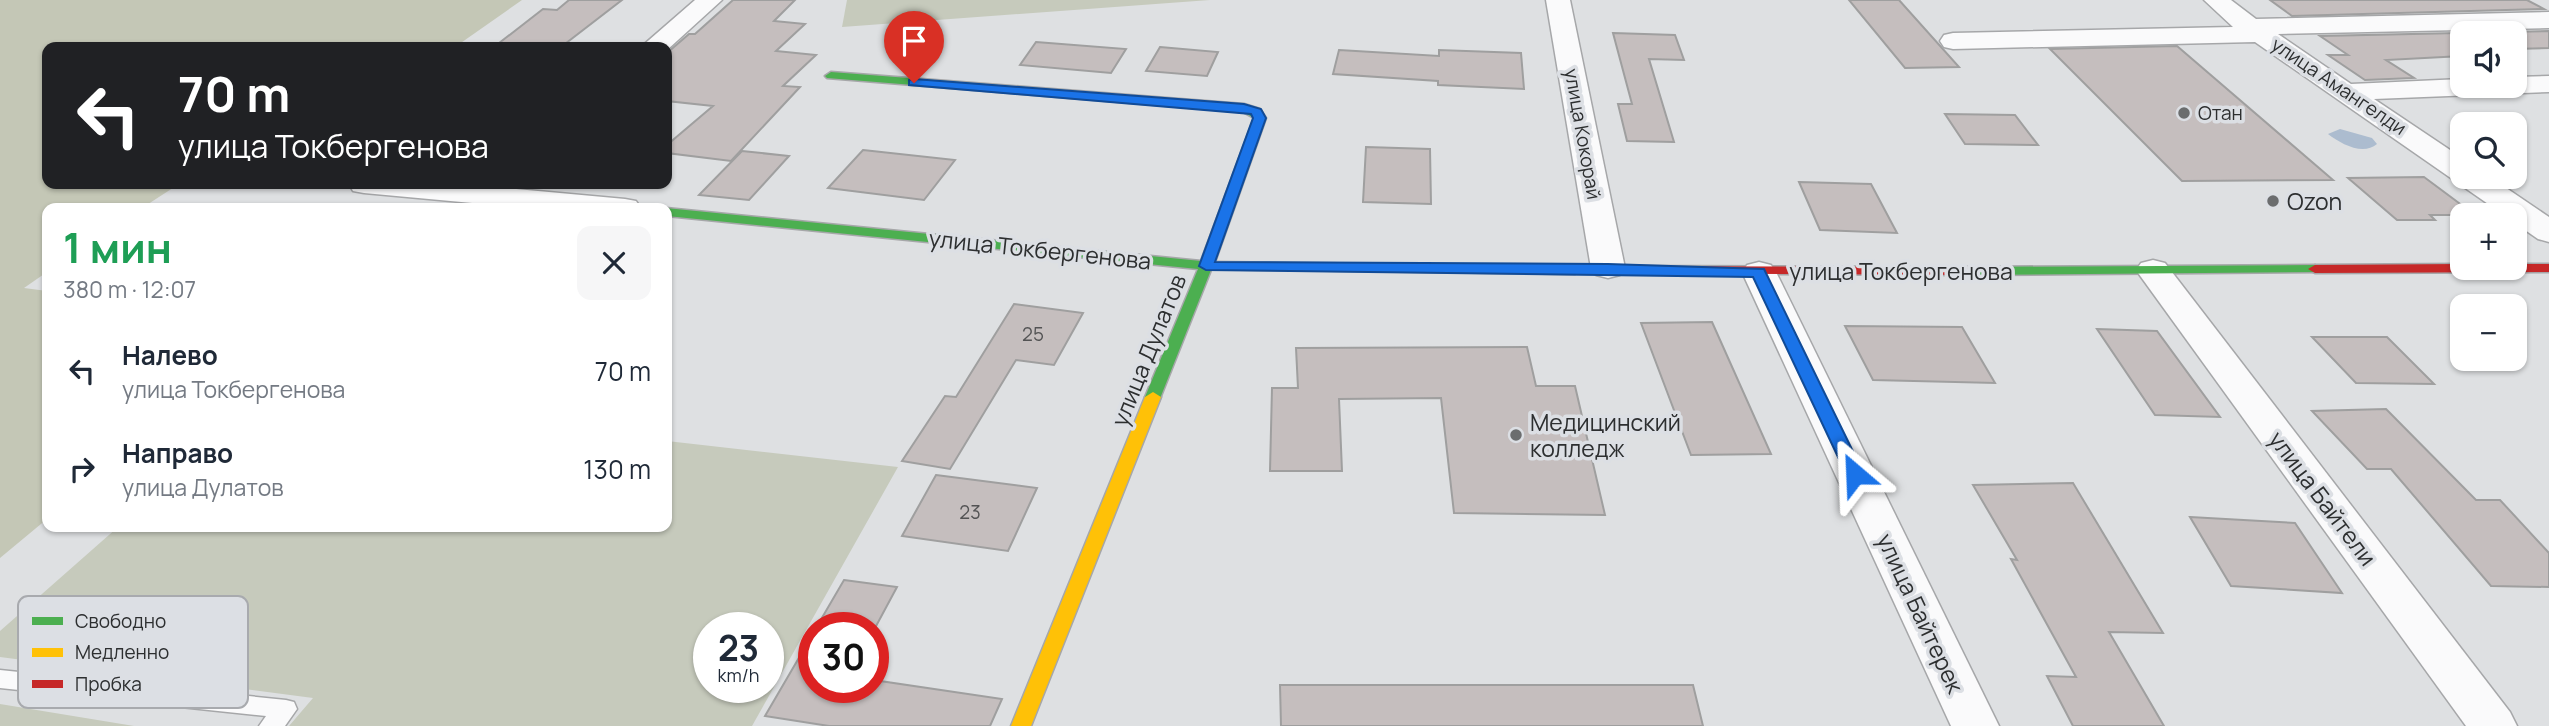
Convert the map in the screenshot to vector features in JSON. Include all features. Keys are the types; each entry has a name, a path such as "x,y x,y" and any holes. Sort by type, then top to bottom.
{"street":[{"path":"660,42 710,0"},
{"name":"улица Кокорай","path":"1559,0 1608,268"},
{"name":"улица Амангелди","path":"2216,0 2256,31 2450,164"},
{"path":"1953,41 2549,20"},
{"name":"улица Дулатов","path":"831,76 1244,108 1256,112 1260,118 1206,266 1021,726"},
{"path":"2527,85 2549,84"},
{"path":"2348,92 2450,88"},
{"path":"486,189 588,203"},
{"path":"2487,189 2549,232"},
{"name":"улица Токбергенова","path":"672,213 1206,266 1608,268 1759,272 2549,268"},
{"name":"улица Байтели","path":"2153,270 2493,726"},
{"name":"улица Байтерек","path":"1759,272 1975,726"}],"lane":[{"path":"0,679 18,681"},
{"path":"248,705 286,709 271,726"}],"shaded area":[{"path":"847,0 1210,0 842,27"},
{"path":"672,442 898,467 816,612 798,612 798,644 784,669 784,612 693,612 693,703 765,703 752,726 289,726 313,698 248,689 248,596 40,596 112,532 672,532"},
{"path":"18,615 18,659 0,657 0,631"},
{"path":"0,704 134,726 0,726"}],"green space":[{"path":"0,0 522,0 462,42 42,42 42,189 171,189 150,203 42,203 42,275 24,288 42,290 42,523 0,558"}],"water":[{"path":"2340,129 2372,138 2377,144 2359,149 2328,134"}],"building":[{"path":"569,0 622,0 567,42 500,42 543,9 557,10"},
{"path":"733,0 795,0 774,21 805,24 776,51 816,55 783,86 800,87 731,161 672,154 672,141 713,106 672,102 672,49 689,34 695,34"},
{"path":"1849,0 1899,0 1959,67 1905,68"},
{"path":"2270,0 2527,0 2544,9 2292,16"},
{"path":"2527,31 2549,31 2549,48 2527,49"},
{"path":"1613,33 1675,35 1684,60 1649,59 1674,142 1627,141 1618,104 1632,104"},
{"path":"2450,33 2450,57 2386,60 2414,78 2365,80 2328,55 2348,55 2320,36"},
{"path":"1036,42 1126,49 1111,73 1020,65"},
{"name":"Отан","path":"2177,46 2333,180 2182,181 2050,49"},
{"path":"1160,47 1218,52 1207,76 1146,71"},
{"path":"1339,50 1439,56 1439,50 1521,53 1524,89 1438,85 1438,81 1333,74"},
{"path":"1945,114 2015,115 2038,145 1965,144"},
{"path":"1366,147 1430,149 1431,204 1363,202"},
{"path":"863,150 955,160 924,200 828,188"},
{"path":"742,151 789,156 749,200 699,195"},
{"path":"2424,177 2459,203 2450,203 2450,215 2430,215 2435,220 2397,220 2348,178"},
{"path":"1799,182 1871,184 1897,233 1820,230"},
{"path":"1014,304 1083,313 1054,365 1016,360 950,469 902,461 945,396 956,397"},
{"path":"1712,322 1771,454 1691,455 1641,323"},
{"path":"1845,326 1962,327 1995,383 1873,380"},
{"path":"2097,329 2157,331 2220,417 2155,415"},
{"path":"2312,337 2387,337 2434,384 2356,383"},
{"name":"Медицинский колледж","path":"1527,347 1536,386 1575,386 1605,515 1454,513 1441,398 1339,399 1342,471 1270,471 1272,388 1298,388 1296,348"},
{"path":"2386,409 2476,500 2500,500 2549,553 2549,587 2491,586 2391,469 2367,469 2312,411"},
{"path":"936,475 1037,488 1008,551 902,536"},
{"path":"2073,483 2163,633 2109,632 2164,726 2073,726 2047,676 2076,677 2011,559 2017,560 1973,485"},
{"path":"2190,517 2295,523 2342,593 2231,586"},
{"path":"844,580 897,587 884,612 825,612"},
{"path":"798,659 798,703 889,703 889,682 1002,699 990,726 829,726 765,716 773,703 784,703 784,683"},
{"path":"1280,685 1693,685 1703,726 1281,726"}],"traffic: fast":[{"path":"831,76 1244,108 1256,112 1260,118 1206,266 1153,397"},
{"path":"672,212 1212,266"},
{"path":"1967,271 2315,269"}],"traffic: slow":[{"path":"1212,266 1575,270"},
{"path":"1021,726 1153,397"}],"traffic: jam":[{"path":"2315,269 2549,268"},
{"path":"1575,270 1967,271"}],"place":[{"name":"Отан","path":"2184,113"},
{"name":"Ozon","path":"2273,201"},
{"name":"Медицинский колледж","path":"1516,435"}],"route":[{"path":"914,83 1244,108 1256,112 1260,118 1206,266 1608,268 1759,272 1855,474"}]}
